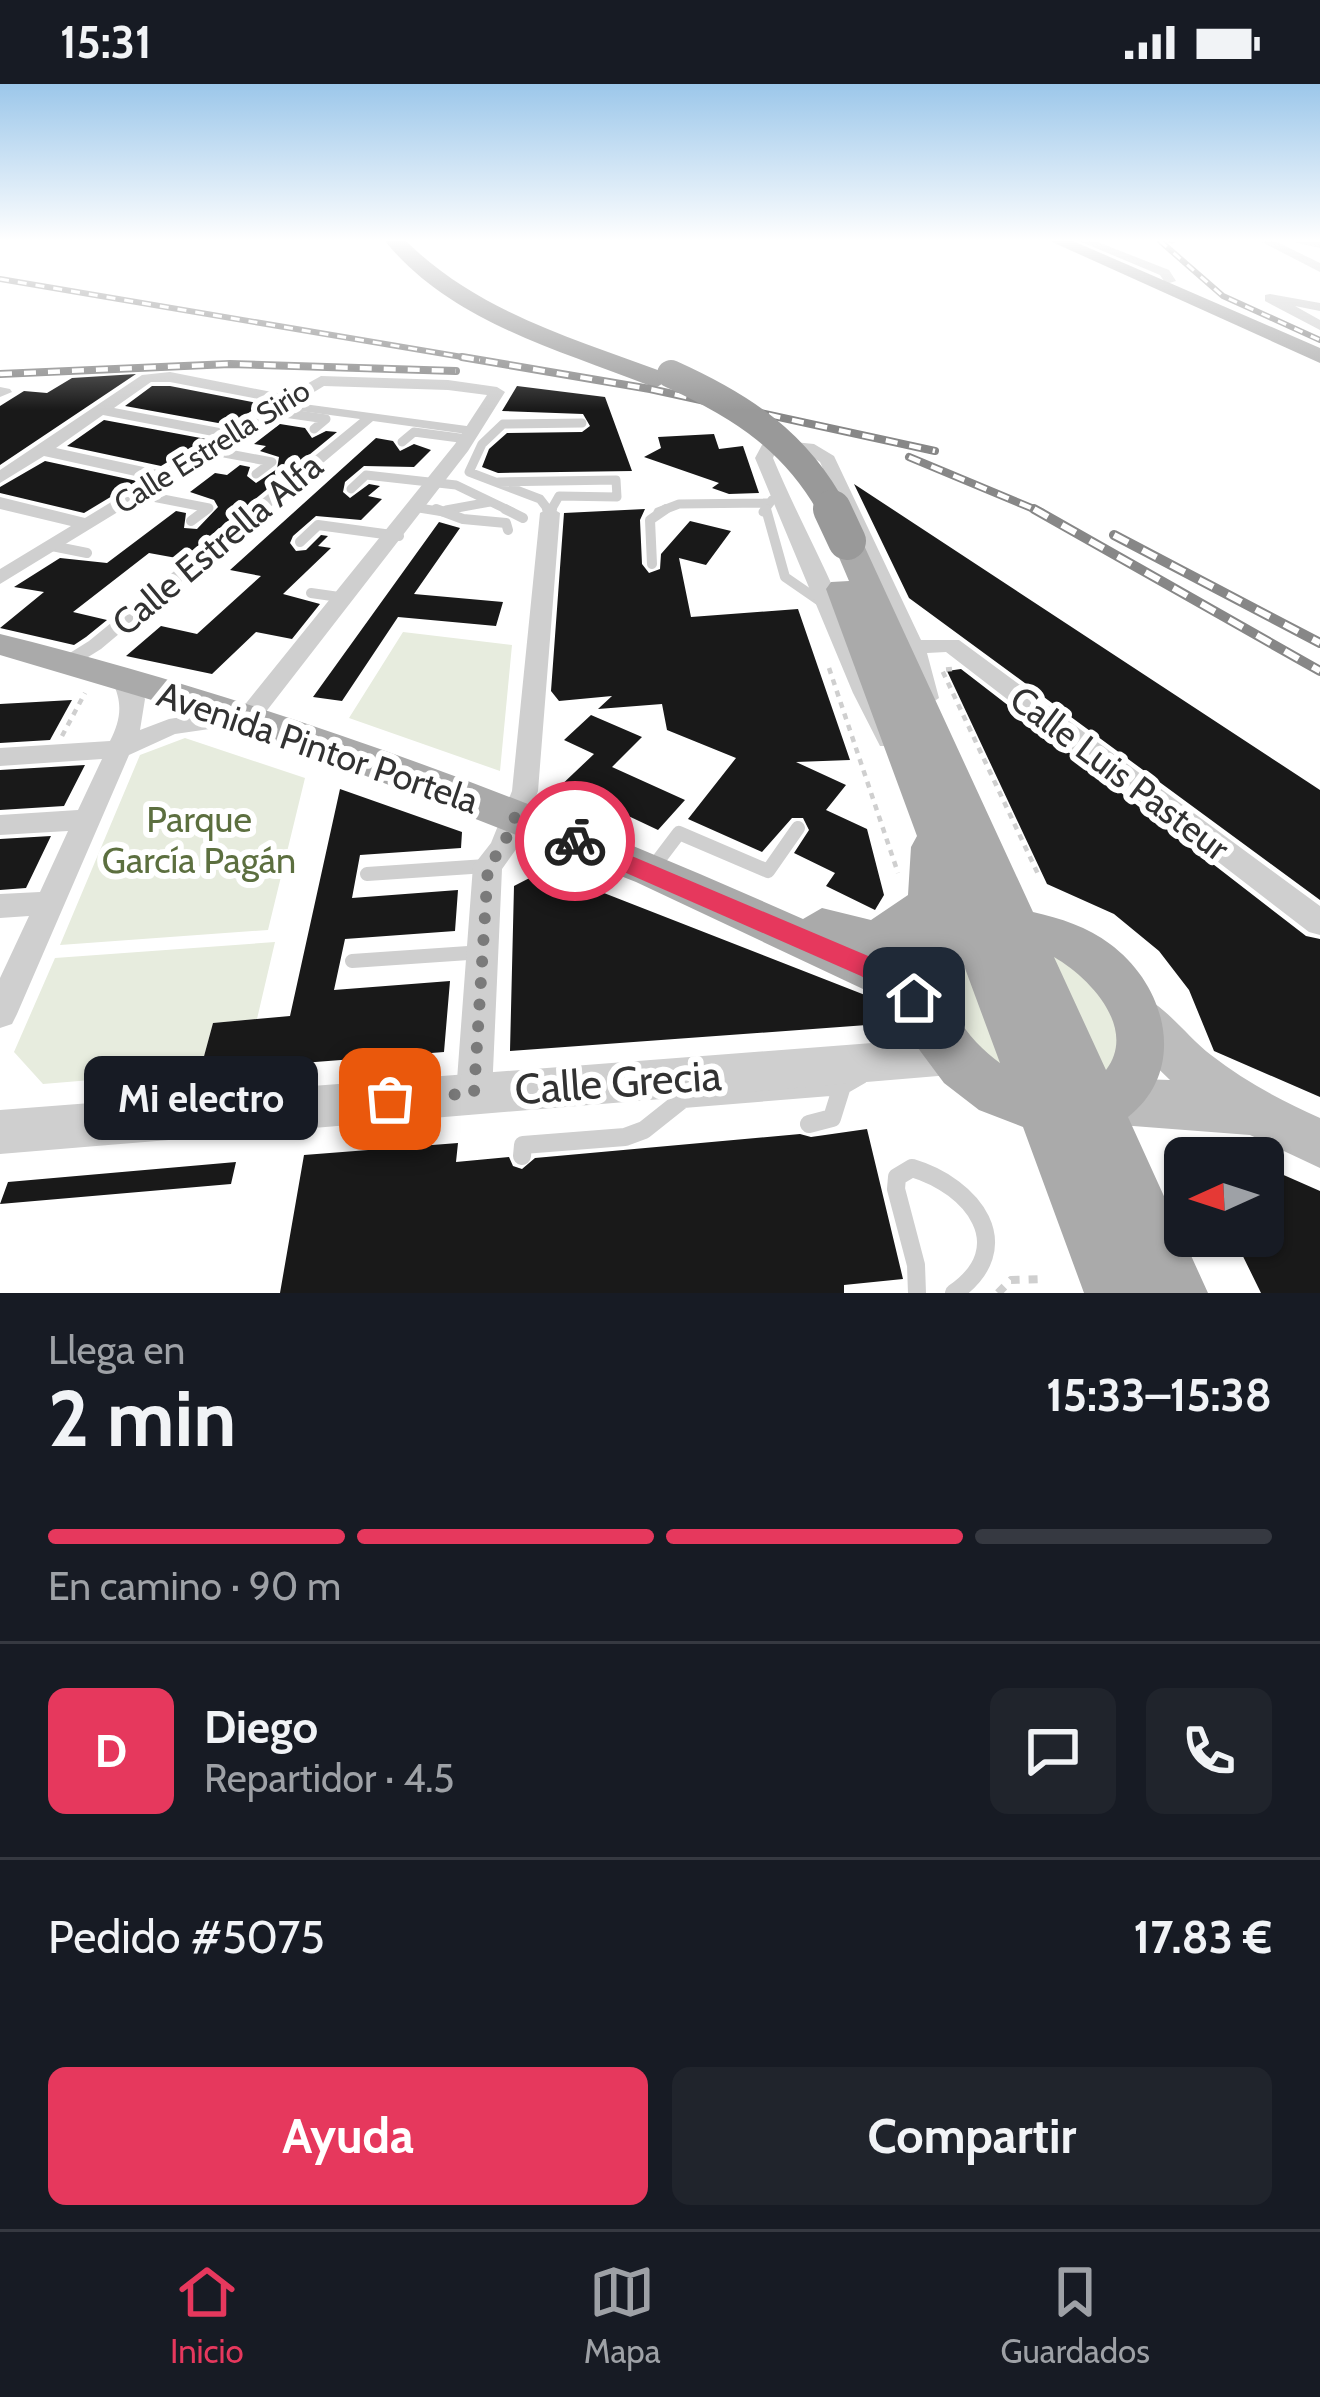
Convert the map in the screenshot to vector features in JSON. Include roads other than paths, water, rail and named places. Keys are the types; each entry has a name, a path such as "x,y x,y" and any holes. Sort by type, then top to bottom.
{"highway":[{"path":"466,297 671,386 746,427 796,478 835,541"},
{"path":"487,297 698,386 750,414 809,465 835,541"}],"main road":[{"path":"1199,297 1320,339"},
{"path":"1203,297 1220,306"},
{"path":"835,541 941,794 982,933 1083,1106 1177,1293"},
{"name":"Avenida Pintor Portela","path":"0,644 66,673"},
{"name":"Avenida Pintor Portela","path":"0,654 66,673 124,681 179,707 250,717 672,879 897,982 940,1040 988,1088 1083,1106"},
{"path":"871,940 916,918 934,895 941,794"},
{"name":"Avenida Pintor Portela","path":"672,879 871,940 920,945 982,933 1047,934 1089,955 1114,976 1138,1014"},
{"path":"940,1040 927,976 982,933"},
{"path":"1083,1106 1138,1070 1143,1043 1138,1014"},
{"path":"1138,1014 1186,1066 1264,1118 1320,1143"},
{"path":"1083,1106 1213,1106 1264,1118"},
{"path":"1083,1106 1114,1293"}],"street":[{"path":"1320,307 1270,298 1320,339"},
{"path":"0,478 132,386 164,376 282,407 369,418 468,439 436,482 427,508 395,536 250,717"},
{"name":"Calle Estrella Sirio","path":"57,547 232,435 336,380 483,388 498,395 468,439"},
{"name":"Calle Estrella Sirio","path":"0,583 282,407"},
{"path":"102,410 232,435"},
{"name":"Calle Estrella Alfa","path":"66,673 369,418"},
{"path":"796,446 823,454 913,647 941,794 869,708 832,608 774,501 764,453 796,446"},
{"path":"41,450 165,477"},
{"path":"0,503 87,524"},
{"path":"474,1093 488,866 502,848 525,791 550,513"},
{"name":"Calle Luis Pasteur","path":"913,647 951,645 1320,923"},
{"path":"3,1001 122,743 133,699 124,681"},
{"path":"0,757 122,743 179,707"},
{"path":"0,825 88,820"},
{"path":"0,906 51,902"},
{"name":"Calle Grecia","path":"0,1131 882,1062 940,1040"},
{"path":"0,1102 0,1131"}],"lane":[{"path":"282,407 313,425"},
{"path":"499,482 616,480 617,497 559,496 550,513 540,500 469,472 482,444 503,424 582,423"},
{"path":"405,443 420,433 468,439"},
{"path":"212,451 266,460 252,474"},
{"path":"355,489 374,476 436,482 523,518"},
{"path":"141,495 202,506 187,520"},
{"path":"652,564 650,520 666,508 774,501"},
{"path":"427,508 490,502"},
{"path":"427,508 457,518 506,523 508,530"},
{"path":"304,543 327,526 395,536"},
{"path":"57,547 87,553"},
{"path":"311,593 347,598"},
{"path":"672,879 679,833 768,871 799,828"},
{"path":"367,874 488,866"},
{"path":"352,961 483,952"},
{"path":"522,1156 523,1145 627,1137 644,1131 669,1105 683,1099 842,1086 882,1062"},
{"path":"808,1124 832,1118 842,1086"},
{"path":"916,1293 916,1265 896,1189 897,1177 912,1168 939,1178 975,1208 988,1256 985,1270 972,1285 954,1293"}],"railway":[{"path":"109,297 480,360"},
{"path":"1226,297 1320,340"},
{"path":"462,357 650,389 935,451"},
{"path":"0,374 230,364 456,371"},
{"path":"909,457 1035,509"},
{"path":"1035,509 1041,512"},
{"path":"1035,509 1320,671"},
{"path":"1114,535 1320,643"}],"place":[{"name":"Mi electro","path":"390,1099"}],"park label":[{"name":"Parque García Pagán","path":"199,840"}]}
